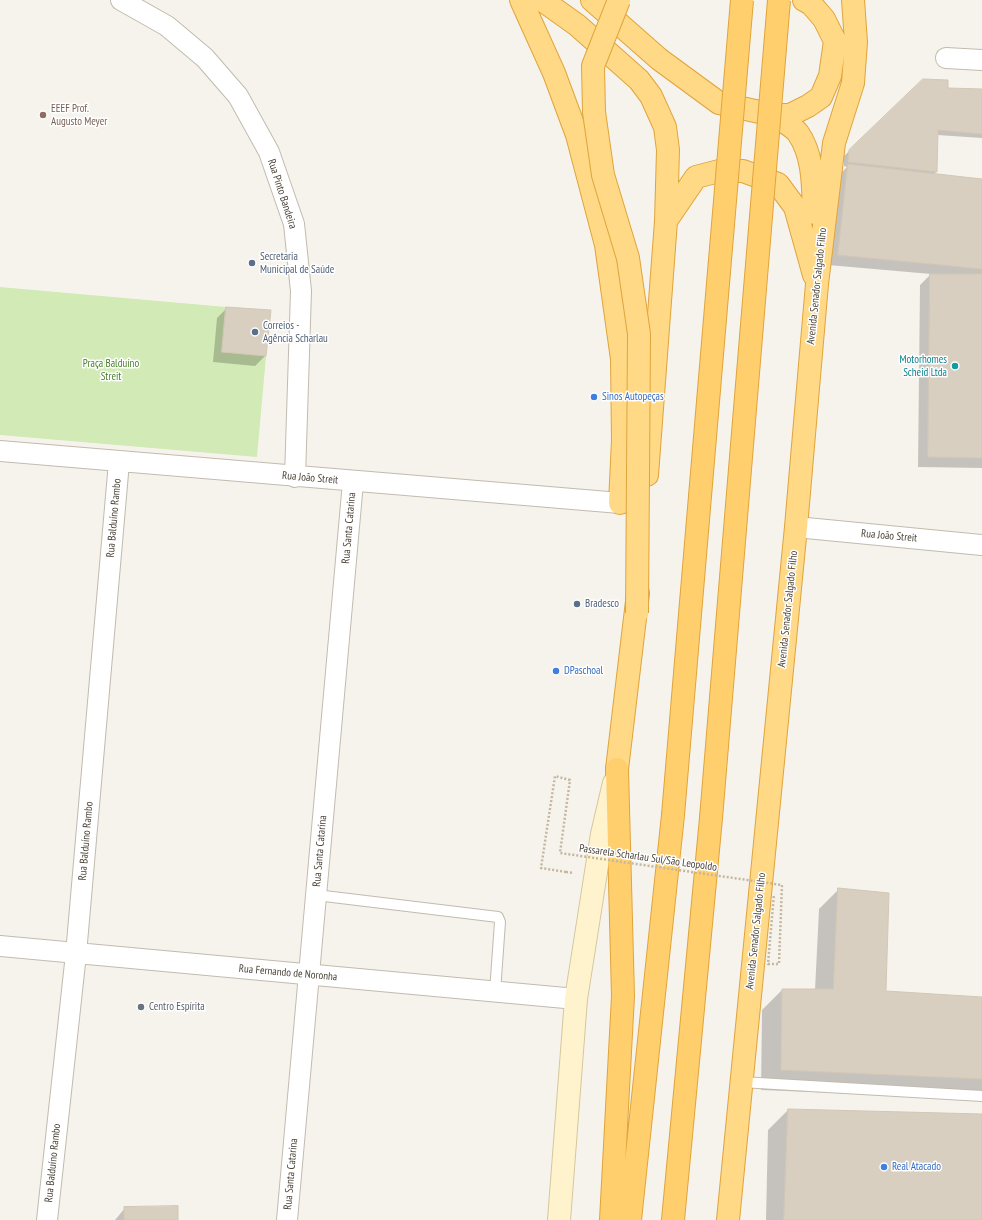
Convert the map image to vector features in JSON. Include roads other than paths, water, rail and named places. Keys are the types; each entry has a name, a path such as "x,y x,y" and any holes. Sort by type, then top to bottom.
{"highway":[{"path":"521,0 554,73 577,135 606,246 622,359 623,440 620,503"},
{"path":"542,0 577,25 639,80 651,96 665,126 668,150 666,221 637,613 617,769 623,996 611,1220"},
{"path":"592,0 659,59 719,103 773,115 790,115 808,106 821,97 830,76 835,41 824,19 811,4 804,0"},
{"path":"619,0 593,66 594,112 602,175 628,258 639,334 637,613"},
{"path":"630,1220 673,815 742,0"},
{"path":"674,1220 711,818 780,0"},
{"name":"Avenida Senador Salgado Filho","path":"728,1220 796,527 816,284 834,143 853,83 856,42 853,0"},
{"path":"773,115 798,132 806,150 813,174 816,284"},
{"path":"666,221 696,177 719,171 743,171 778,184 795,207 816,284"}],"main road":[{"path":"560,1220 576,999 602,834 617,769"}],"street":[{"name":"Rua Pinto Bandeira","path":"121,0 167,26 205,58 238,96 268,152 294,224 300,291 295,477"},
{"path":"946,58 982,60"},
{"name":"Rua João Streit","path":"0,451 354,482 620,503"},
{"name":"Rua Balduíno Rambo","path":"47,1220 76,954 119,462"},
{"name":"Rua Santa Catarina","path":"287,1220 354,482"},
{"name":"Rua João Streit","path":"796,527 982,545"},
{"name":"Rua Fernando de Noronha","path":"0,946 576,999"}],"lane":[{"path":"316,895 498,917 500,922 495,992"},
{"path":"741,1082 982,1096"}],"place":[{"name":"EEEF Prof. Augusto Meyer","path":"43,115"},
{"name":"Secretaria Municipal de Saúde","path":"252,263"},
{"name":"Correios - Agência Scharlau","path":"255,332"},
{"name":"Motorhomes Scheid Ltda","path":"955,366"},
{"name":"Sinos Autopeças","path":"594,397"},
{"name":"Bradesco","path":"577,604"},
{"name":"DPaschoal","path":"556,671"},
{"name":"Centro Espírita","path":"141,1007"},
{"name":"Real Atacado","path":"884,1167"}],"park label":[{"name":"Praça Balduíno Streit","path":"111,370"}]}
